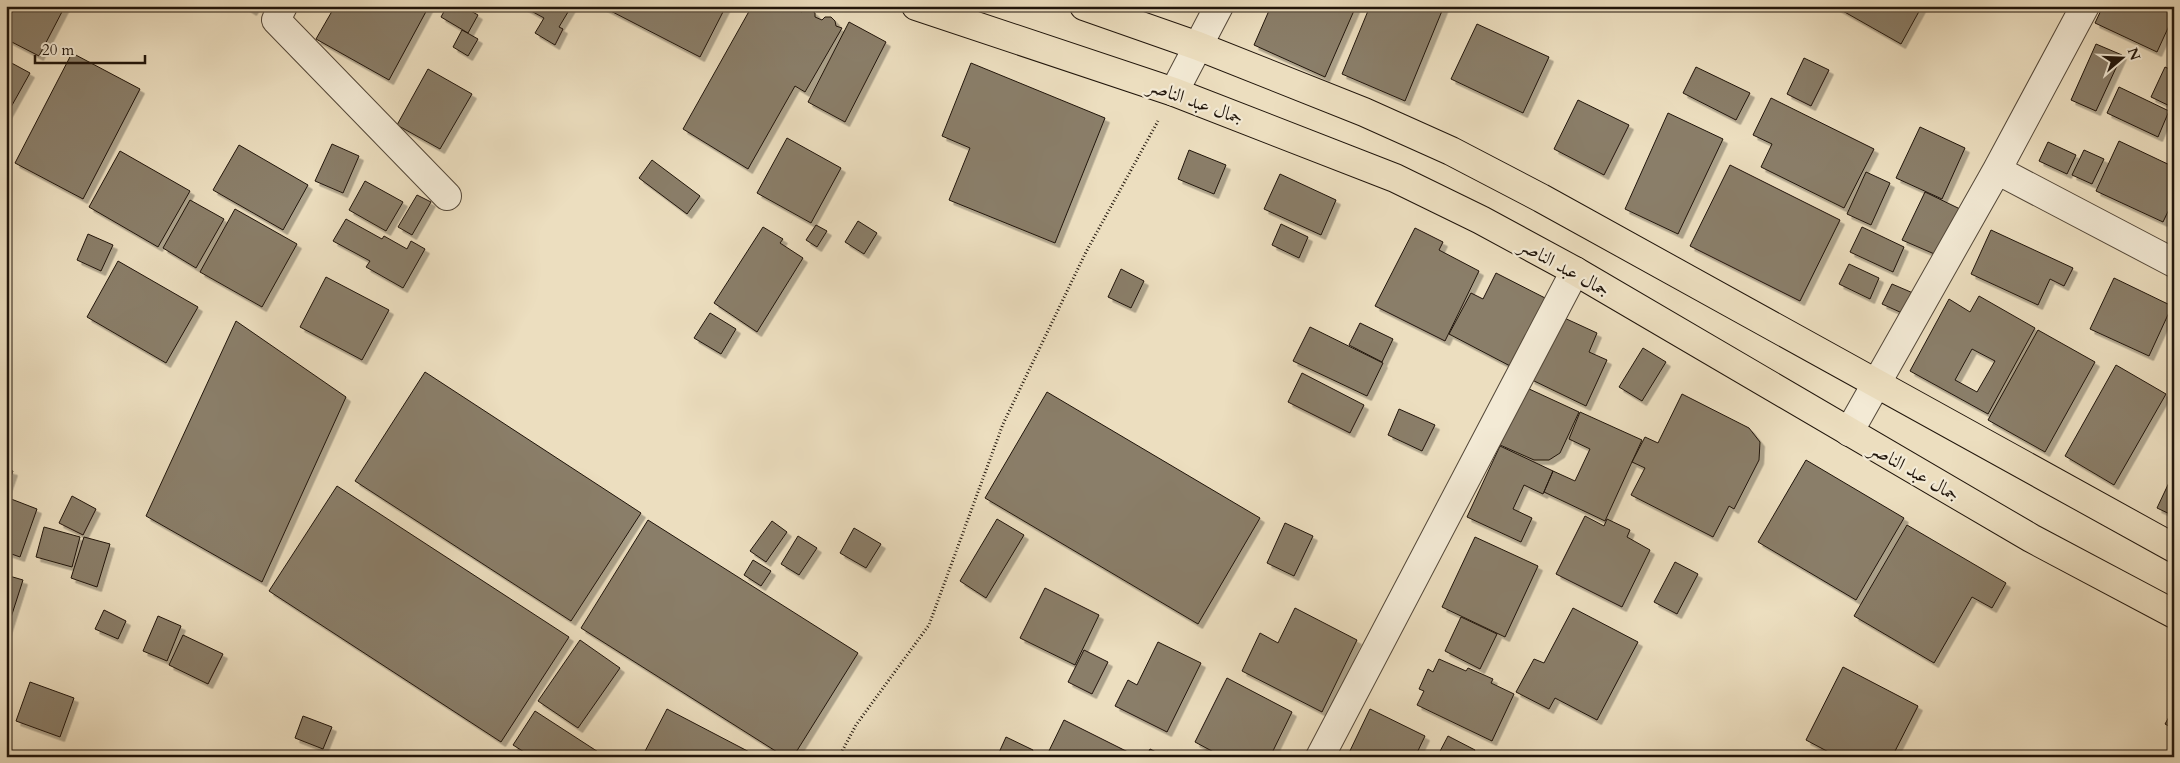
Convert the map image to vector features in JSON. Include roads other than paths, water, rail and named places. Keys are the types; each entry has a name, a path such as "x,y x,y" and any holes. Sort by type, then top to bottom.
{"main road":[{"name":"جمال عبد الناصر","path":"916,6 1174,92 1395,178 1481,220 1575,271 2031,538 2174,614"},
{"path":"1084,6 1198,46 1364,112 1451,151 1541,198 2174,548"}],"street":[{"path":"283,6 276,20 447,196"},
{"path":"1174,92 1219,6"},
{"path":"1849,432 1997,170 2085,6"},
{"path":"1997,170 2174,263"},
{"path":"1320,757 1575,271"}]}
